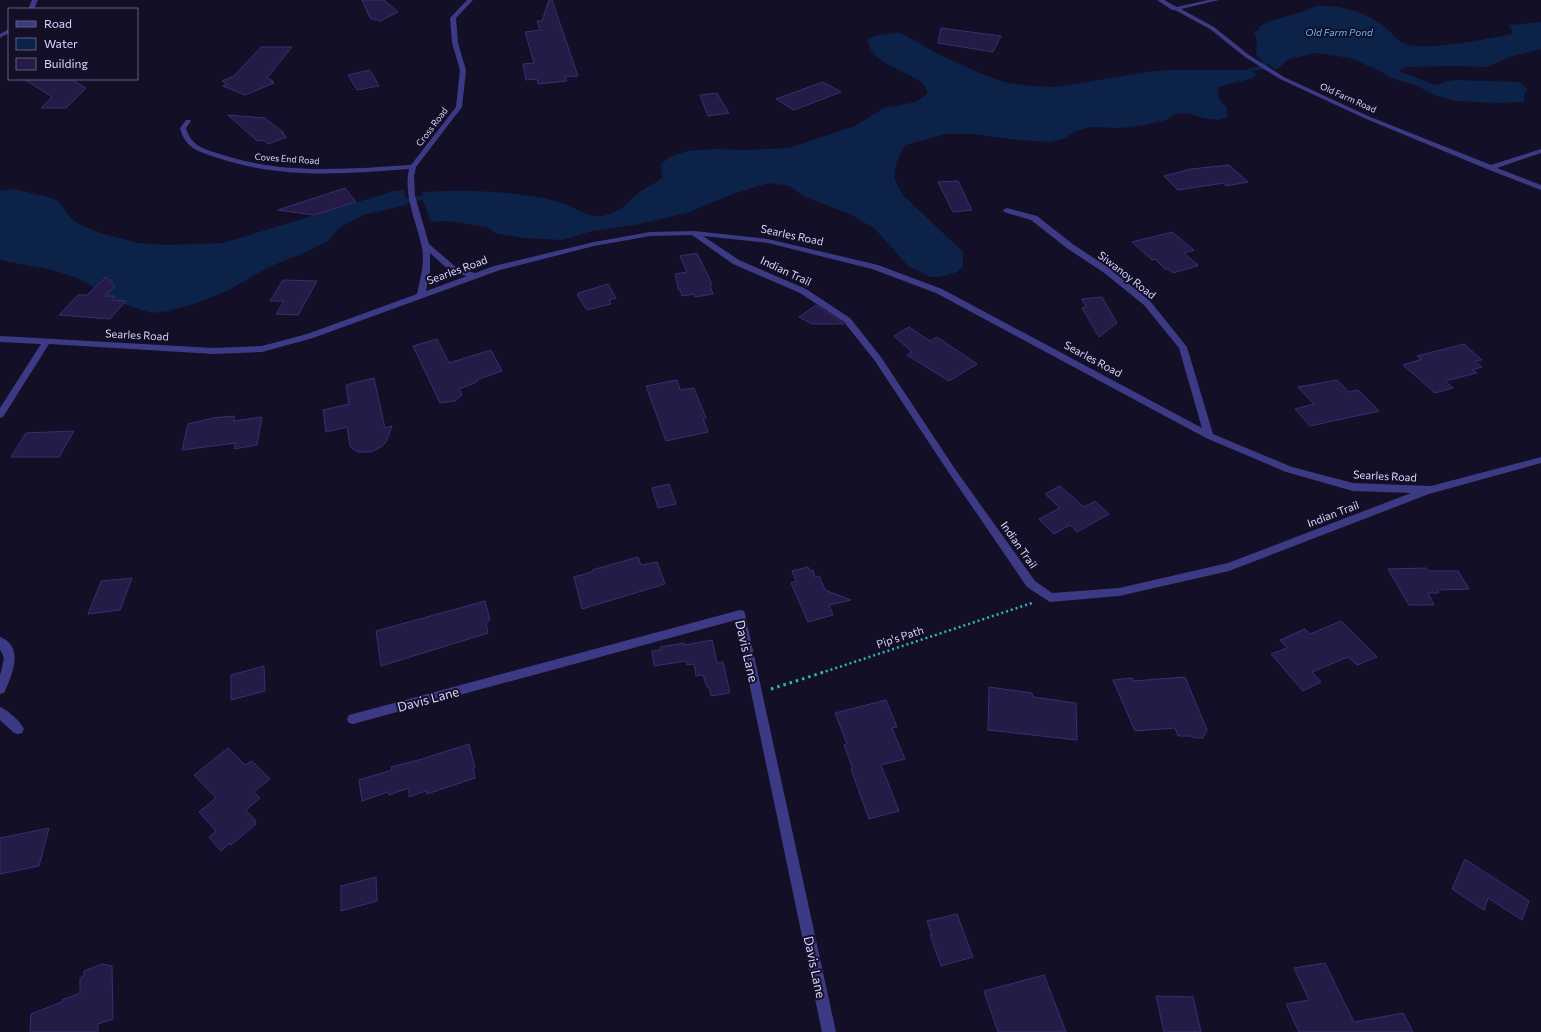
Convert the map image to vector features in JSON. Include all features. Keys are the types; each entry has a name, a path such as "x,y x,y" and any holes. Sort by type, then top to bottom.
{"street":[{"name":"Cross Road","path":"421,296 426,269 425,245 416,217 409,177 413,167 459,107 463,70 455,43 453,18 470,0"},
{"name":"Old Farm Road","path":"1160,0 1174,9 1212,28 1247,56 1282,78 1366,117 1541,188"},
{"path":"1174,9 1216,0"},
{"name":"Coves End Road","path":"188,121 183,128 188,141 200,149 226,160 260,168 358,170 413,167"},
{"path":"1489,168 1541,151"},
{"name":"Siwanoy Road","path":"1007,210 1034,218 1071,248 1106,270 1147,303 1182,347 1209,436"},
{"name":"Searles Road","path":"0,338 214,351 262,349 310,336 497,268 594,244 650,234 694,233 768,240 875,267 938,291 1209,436 1289,470 1353,487 1431,490 1541,460"},
{"name":"Indian Trail","path":"694,233 736,262 803,291 847,320 878,359 952,471 1031,584 1050,598 1120,592 1229,567 1431,490"},
{"path":"425,245 454,270 476,276"},
{"path":"0,415 47,341"},
{"name":"Davis Lane","path":"353,719 740,614 829,1032"},
{"path":"0,642 8,650 10,660 7,674 0,689"},
{"path":"0,712 18,729"}],"path":[{"name":"Pip's Path","path":"757,694 1050,598"}],"water":[{"name":"Old Farm Pond","path":"1316,6 1334,6 1362,13 1378,22 1400,42 1413,46 1440,46 1513,34 1509,25 1541,22 1541,49 1513,56 1486,67 1405,67 1399,71 1435,85 1453,80 1520,82 1528,90 1524,93 1524,102 1497,103 1457,101 1436,96 1417,86 1391,78 1378,70 1350,58 1316,53 1289,59 1276,70 1256,55 1257,39 1254,34 1255,31 1259,30 1259,27 1273,20 1302,12"},
{"path":"901,33 938,54 982,74 1004,82 1030,86 1056,87 1147,72 1169,70 1250,70 1257,74 1254,78 1218,87 1219,99 1227,108 1227,117 1218,120 1203,118 1187,113 1175,114 1166,120 1146,125 1120,128 1093,127 1078,130 1065,138 1050,142 1018,140 972,134 946,134 905,145 898,159 895,171 896,183 899,189 904,196 963,252 963,267 957,272 940,277 930,277 908,266 875,229 850,214 805,197 789,186 768,183 730,195 690,212 640,224 592,231 563,240 523,238 495,233 487,227 447,221 431,222 422,198 423,192 473,191 523,195 556,201 590,215 601,216 612,213 623,207 637,194 662,178 661,164 670,157 687,151 789,148 855,126 884,108 916,102 927,94 925,87 910,75 887,64 871,49 868,39 875,36"},
{"path":"14,189 48,197 58,201 71,218 79,224 100,233 138,243 166,245 223,243 394,191 404,190 407,205 363,215 340,227 328,241 269,267 227,291 194,304 168,311 152,313 118,302 78,278 52,270 0,260 0,191"}],"building":[{"path":"362,0 384,0 398,12 380,21 370,18"},
{"path":"549,0 552,0 578,76 565,77 567,81 538,84 537,79 526,80 523,64 534,63 525,32 540,30 537,21 542,21"},
{"path":"941,28 1001,36 993,52 938,43"},
{"path":"261,47 292,47 267,78 274,83 245,95 223,86 227,84 222,81 234,76"},
{"path":"370,70 379,86 357,90 348,75"},
{"path":"26,80 73,80 86,88 66,108 41,108 52,97"},
{"path":"823,82 841,92 794,110 776,99"},
{"path":"717,93 729,113 708,116 700,95"},
{"path":"228,115 265,118 287,137 268,144 264,140 256,140"},
{"path":"1229,165 1248,182 1226,186 1224,183 1178,190 1164,176 1191,169"},
{"path":"958,181 972,210 953,212 938,182"},
{"path":"345,188 356,202 314,215 278,210"},
{"path":"1172,232 1194,250 1184,253 1198,265 1196,265 1197,266 1173,273 1168,269 1165,269 1155,259 1152,260 1132,242"},
{"path":"697,253 712,284 710,285 713,294 695,297 694,294 682,296 680,290 679,291 675,274 687,272 680,256"},
{"path":"106,277 115,286 105,296 115,296 112,300 126,301 110,319 59,315 78,295 87,295"},
{"path":"283,280 317,281 298,315 276,314 284,301 270,301"},
{"path":"608,284 616,298 609,300 611,304 587,310 577,295 579,295 578,293"},
{"path":"1102,297 1117,323 1099,337 1082,308 1086,307 1082,299"},
{"path":"816,305 844,324 812,324 799,317"},
{"path":"909,327 930,341 937,337 977,364 949,381 907,355 912,352 894,336"},
{"path":"437,339 449,363 491,350 502,371 479,379 475,383 459,389 462,395 455,401 440,403 413,346"},
{"path":"1464,344 1482,360 1475,361 1482,367 1472,370 1477,373 1445,381 1453,388 1435,393 1403,365 1422,359 1417,356"},
{"path":"374,378 385,428 392,426 386,442 381,447 371,452 358,452 350,446 347,427 326,432 323,410 349,404 346,385"},
{"path":"677,380 680,390 694,388 706,418 703,418 708,432 666,441 646,386"},
{"path":"1337,380 1349,392 1358,390 1379,411 1310,426 1295,409 1314,404 1298,387"},
{"path":"234,416 234,421 262,417 257,445 234,449 236,443 182,450 188,424 213,418"},
{"path":"74,431 59,457 11,457 26,433"},
{"path":"669,484 676,504 658,508 652,488"},
{"path":"1060,486 1084,507 1095,501 1109,514 1077,532 1070,525 1054,534 1039,519 1060,508 1045,494"},
{"path":"638,557 641,565 657,562 665,584 582,609 574,577 592,572 592,570"},
{"path":"808,567 810,571 813,570 815,577 819,576 825,590 851,600 829,605 833,615 808,622 791,583 796,581 792,571"},
{"path":"1426,568 1428,571 1458,571 1469,589 1437,590 1439,593 1428,593 1434,605 1409,605 1388,569"},
{"path":"132,578 120,610 88,614 101,581"},
{"path":"485,601 490,620 486,622 488,633 381,666 376,631"},
{"path":"1341,621 1377,657 1357,665 1348,657 1312,672 1321,682 1303,691 1271,654 1287,648 1280,640 1305,629 1310,634"},
{"path":"712,640 717,663 723,662 730,693 711,696 710,689 707,687 703,675 696,676 694,664 687,665 686,661 654,666 652,651 661,650 660,647 684,643 685,645"},
{"path":"264,666 265,691 231,700 231,675"},
{"path":"1185,677 1207,730 1203,738 1178,736 1175,728 1135,731 1113,680 1132,678 1133,681"},
{"path":"989,687 1032,693 1033,697 1076,703 1077,740 988,730"},
{"path":"886,700 897,727 892,728 905,759 881,765 899,811 869,819 851,769 853,769 844,745 847,744 835,713"},
{"path":"469,744 475,768 473,768 475,778 427,794 426,791 409,797 409,788 389,795 388,792 362,801 359,780 392,770 391,767"},
{"path":"228,748 245,765 252,761 270,779 254,792 260,798 246,810 256,821 254,822 256,824 231,845 230,843 221,851 209,837 216,831 199,812 216,798 194,775"},
{"path":"49,828 39,866 0,874 0,838"},
{"path":"1465,859 1529,901 1522,920 1488,898 1484,910 1452,889"},
{"path":"376,877 377,901 341,911 341,886"},
{"path":"957,914 973,957 941,966 930,935 932,935 927,921"},
{"path":"1325,963 1354,1022 1403,1013 1413,1032 1299,1032 1286,1004 1309,1000 1294,968"},
{"path":"102,964 112,966 113,1019 98,1024 98,1032 30,1032 31,1014 80,993 80,978 84,976 84,971"},
{"path":"1044,975 1066,1032 998,1032 984,991"},
{"path":"1156,996 1193,997 1201,1032 1164,1032"}],"waterway":[{"path":"1250,70 1267,67 1262,59"},
{"path":"406,201 422,198"}]}
